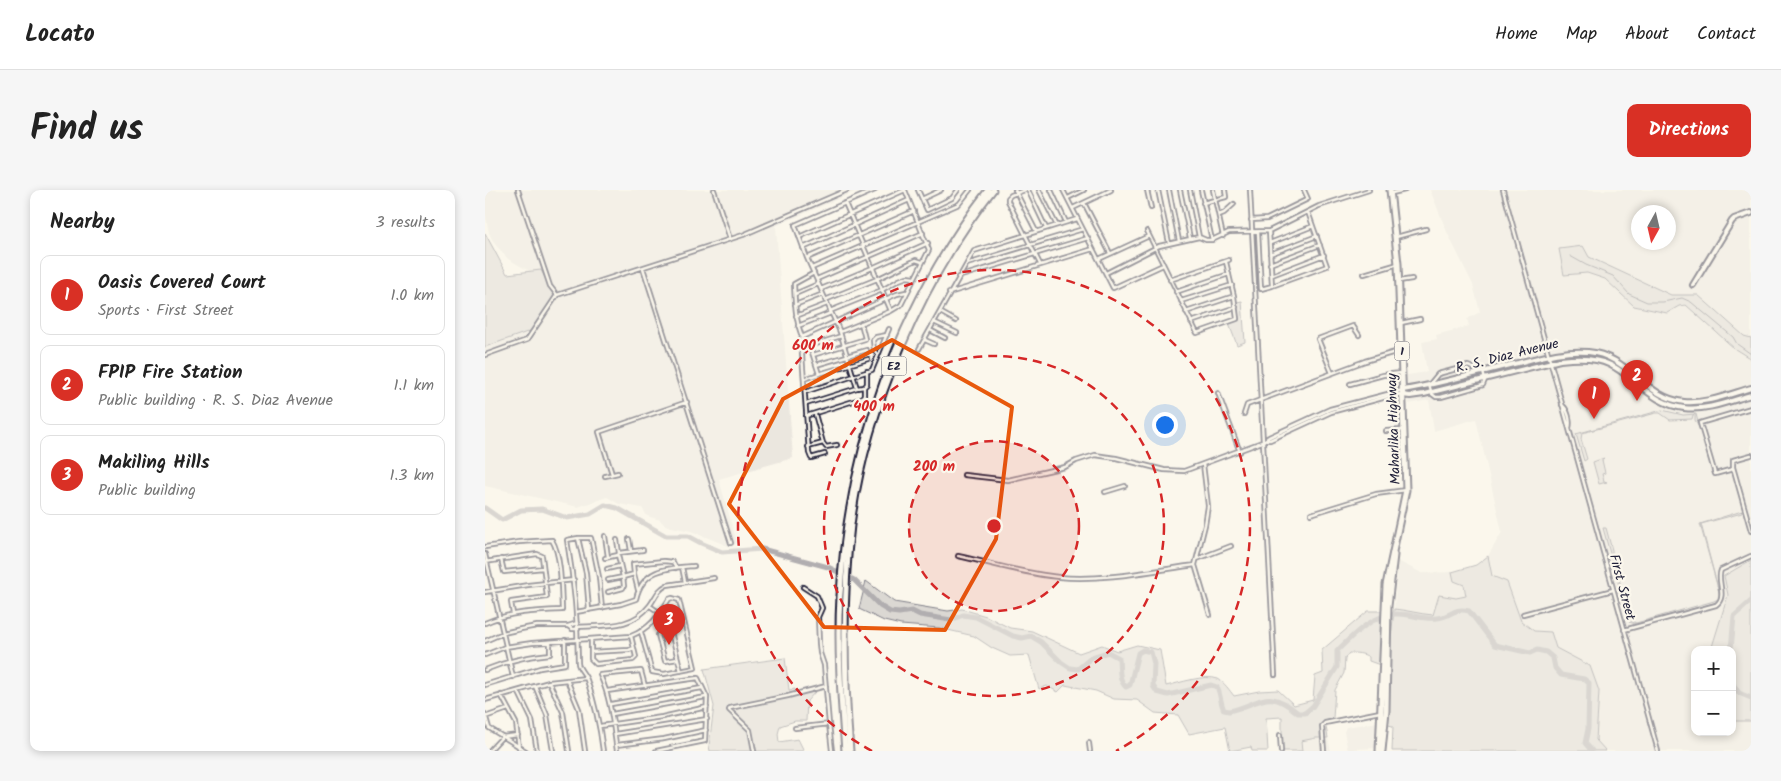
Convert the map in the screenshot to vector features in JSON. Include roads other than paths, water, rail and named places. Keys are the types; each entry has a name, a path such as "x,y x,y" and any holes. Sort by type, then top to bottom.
{"highway":[{"name":"E2","path":"845,751 840,676 843,596 850,507 862,450 891,360 919,298 951,242 988,190"},
{"name":"E2","path":"845,562 862,470 873,426 895,362 923,301 940,270 993,190"},
{"name":"Maharlika Highway","path":"1380,751 1386,711 1386,585 1406,490 1399,264 1390,192"},
{"name":"E2","path":"843,596 845,677 850,751"},
{"name":"Maharlika Highway","path":"1380,751 1386,629"}],"street":[{"path":"518,190 550,286 557,295"},
{"path":"714,190 730,239"},
{"path":"485,355 527,340 557,295 730,239 847,190"},
{"path":"857,388 840,332 807,258 795,225 875,190"},
{"path":"799,237 905,190 929,250 901,305 840,332"},
{"path":"918,190 927,210 952,198 957,190"},
{"path":"922,199 941,190"},
{"path":"812,268 959,204 970,190"},
{"path":"1041,265 1008,200 1009,196 1016,191 1026,190 1046,228"},
{"path":"1039,190 1057,225"},
{"path":"1051,190 1066,222"},
{"path":"1063,190 1113,288 1163,266"},
{"path":"1068,198 1085,190"},
{"path":"1073,208 1111,190"},
{"path":"1147,190 1151,208"},
{"path":"1158,190 1169,243"},
{"path":"1169,190 1179,241"},
{"path":"1180,190 1189,238"},
{"path":"1190,190 1199,237"},
{"path":"1201,190 1212,240"},
{"path":"1213,190 1223,236"},
{"path":"1203,203 1226,197 1225,190"},
{"path":"1250,190 1275,675"},
{"path":"1251,220 1267,219 1308,199 1304,190"},
{"path":"1106,273 1155,248 1169,243 1199,237 1212,240 1229,232 1269,231 1325,204 1369,190"},
{"path":"1390,192 1405,190"},
{"name":"First Street","path":"1503,190 1658,751"},
{"path":"1016,191 1036,231"},
{"path":"803,248 909,200"},
{"path":"845,203 891,311"},
{"path":"1084,203 1110,254"},
{"path":"1218,215 1224,213 1234,204"},
{"path":"807,258 914,211"},
{"path":"1258,232 1261,289 1327,266 1308,212"},
{"path":"1693,285 1732,221 1751,213"},
{"path":"919,349 974,250 1077,219"},
{"path":"1270,243 1313,226"},
{"path":"965,264 1083,229"},
{"path":"1396,237 1426,229"},
{"path":"1147,231 1185,312 1191,322 1195,332 1199,333 1237,319 1227,261 1170,280"},
{"path":"1269,231 1272,286"},
{"path":"817,279 923,233"},
{"path":"1099,259 1149,236"},
{"path":"1270,254 1317,236"},
{"path":"958,277 1088,238"},
{"path":"821,289 927,242"},
{"path":"1271,264 1320,245"},
{"path":"949,293 1093,249"},
{"path":"1271,275 1324,255"},
{"path":"825,300 877,279 916,260 922,262"},
{"path":"1364,274 1399,264"},
{"path":"643,268 731,543"},
{"path":"814,273 794,284 795,305 798,326 802,337 808,447 811,458 825,454"},
{"path":"1176,292 1229,274"},
{"path":"798,326 882,290 899,280 907,277 914,278"},
{"path":"1399,281 1412,279"},
{"path":"795,294 819,284"},
{"path":"1180,301 1232,285"},
{"path":"802,337 897,294 906,292"},
{"path":"795,305 823,294"},
{"path":"1185,312 1234,296"},
{"path":"796,316 827,304"},
{"path":"1191,322 1236,307"},
{"path":"939,312 956,321"},
{"path":"1401,323 1420,319"},
{"path":"934,322 957,333"},
{"path":"813,355 865,339 861,323"},
{"path":"1332,373 1319,339 1353,326 1359,335"},
{"path":"805,392 873,368 889,329"},
{"path":"930,330 945,338"},
{"path":"879,355 874,350 873,340 876,337 887,335"},
{"path":"802,348 841,336"},
{"path":"925,340 934,344"},
{"path":"811,346 819,374"},
{"path":"816,365 867,350"},
{"path":"1244,414 1247,405 1368,360 1401,350"},
{"name":"R. S. Diaz Avenue","path":"1403,392 1549,355 1576,351 1591,352 1621,362 1662,395 1683,402 1699,402 1751,388"},
{"name":"R. S. Diaz Avenue","path":"1403,392 1411,396 1551,362 1577,358 1607,363 1660,401 1683,408 1693,409 1751,395"},
{"path":"803,379 868,359"},
{"path":"1509,365 1511,372"},
{"path":"1468,366 1483,372 1485,378 1483,385 1477,388 1439,397 1435,397 1431,392 1429,385 1438,374 1468,366"},
{"path":"806,416 860,399 864,395 864,387 867,384 867,371"},
{"path":"1350,384 1383,375 1402,373"},
{"path":"806,404 864,387"},
{"path":"964,475 1008,480 1065,467 1095,455 1116,458 1169,471 1184,470 1240,452 1331,412 1403,392"},
{"path":"1218,393 1240,452"},
{"path":"1722,396 1724,402"},
{"path":"612,474 599,432 687,402"},
{"path":"1683,402 1683,408"},
{"path":"1733,469 1715,474 1700,422 1751,408"},
{"path":"815,414 823,443 826,447 837,445"},
{"path":"1385,431 1404,430"},
{"path":"808,447 823,443"},
{"path":"1751,455 1733,460 1733,469 1751,531"},
{"path":"1203,464 1208,506 1195,565 1210,615"},
{"path":"605,476 618,473"},
{"path":"1105,492 1125,486"},
{"path":"1311,514 1376,494 1406,490"},
{"path":"605,536 607,558 631,551 643,550"},
{"path":"578,538 586,574 589,610"},
{"path":"602,608 599,578 591,538 567,540 574,580 579,661 577,665 586,678 600,726 603,751"},
{"path":"629,539 631,551"},
{"path":"485,547 551,540 555,546 561,582 562,610 513,614 485,622"},
{"path":"608,592 624,587 617,540"},
{"path":"1197,559 1231,546"},
{"path":"485,554 513,677"},
{"path":"486,562 537,554 542,556 547,597 511,602 513,614"},
{"path":"957,556 1061,577 1119,575 1195,565"},
{"path":"1625,630 1716,605 1720,602 1722,596 1719,577 1721,570 1751,556"},
{"path":"501,559 503,572 543,568"},
{"path":"638,590 633,564 664,561 673,562 676,568"},
{"path":"607,569 620,566"},
{"path":"576,612 621,604 636,598 643,580 655,573 661,570 694,566"},
{"path":"682,567 685,582"},
{"path":"608,580 634,574"},
{"path":"485,641 503,633 537,626 568,626 572,629 577,626 615,624 635,620 649,606 661,588 667,585 714,578"},
{"path":"485,592 574,580"},
{"path":"803,587 813,592 820,601 822,608 818,617 819,643 824,666 832,751"},
{"path":"1523,614 1613,590"},
{"path":"485,655 505,647 565,640 591,640 631,636 652,624 669,599 672,598 679,600 695,668 664,674 652,672 641,632"},
{"path":"649,606 666,617 681,670"},
{"path":"669,624 658,635 658,639 665,661 678,659"},
{"path":"591,640 591,659 596,664 633,660 636,657 631,636"},
{"path":"485,685 540,668 565,664 565,640"},
{"path":"485,670 508,660 550,654 550,642"},
{"path":"591,652 629,650 634,648"},
{"path":"617,751 611,704 600,674 641,671 645,686"},
{"path":"485,700 549,682 586,678"},
{"path":"607,691 699,678 701,688 707,697 705,741 657,751"},
{"path":"567,680 579,709 585,751"},
{"path":"549,682 563,712 569,751"},
{"path":"535,686 547,716 553,751"},
{"path":"754,751 749,730 732,714 729,710 730,708 826,686"},
{"path":"611,704 701,688"},
{"path":"518,690 532,720 537,751"},
{"path":"501,695 516,723 519,748"},
{"path":"612,714 707,697"},
{"path":"600,726 707,708"},
{"path":"508,709 485,716 489,728 526,751"},
{"path":"1324,751 1322,726 1325,723 1381,712"},
{"path":"615,734 662,728 707,719"},
{"path":"795,728 829,724"},
{"path":"617,745 664,739 706,730"},
{"path":"489,751 496,740 502,737 517,735"},
{"path":"1280,735 1281,751"},
{"path":"1089,743 1090,751"}],"waterway":[{"path":"1570,256 1613,276 1629,294 1647,302 1663,302 1682,298 1691,302 1733,337 1737,344 1751,354"},
{"path":"485,508 502,520 521,510 542,509 567,518 590,514 605,505 617,508 666,536 688,536 722,552 762,549 828,567 854,580 880,606 890,612 912,611 920,615 951,620 963,615 976,617 1013,636 1022,638 1031,636 1041,642 1061,662 1070,668 1078,669 1092,657 1108,652 1119,658 1121,677 1126,687 1130,685 1138,653 1143,650 1151,652 1154,664 1153,686 1157,692 1168,695 1211,685 1217,687 1224,710 1229,711 1264,699 1271,699 1278,700 1298,713 1305,713 1313,706 1337,667 1337,651 1364,626 1389,614 1432,618 1446,616 1459,610 1469,611 1495,645 1530,653 1537,650 1546,652 1553,658 1555,668 1561,675 1584,679 1589,683 1588,729 1585,743 1592,751"},
{"path":"1731,646 1734,616 1751,601"},
{"path":"1736,689 1739,693 1751,698"}],"place":[{"name":"FPIP Fire Station","path":"1637,401"},
{"name":"Oasis Covered Court","path":"1594,419"},
{"name":"Makiling Hills","path":"669,645"}]}
